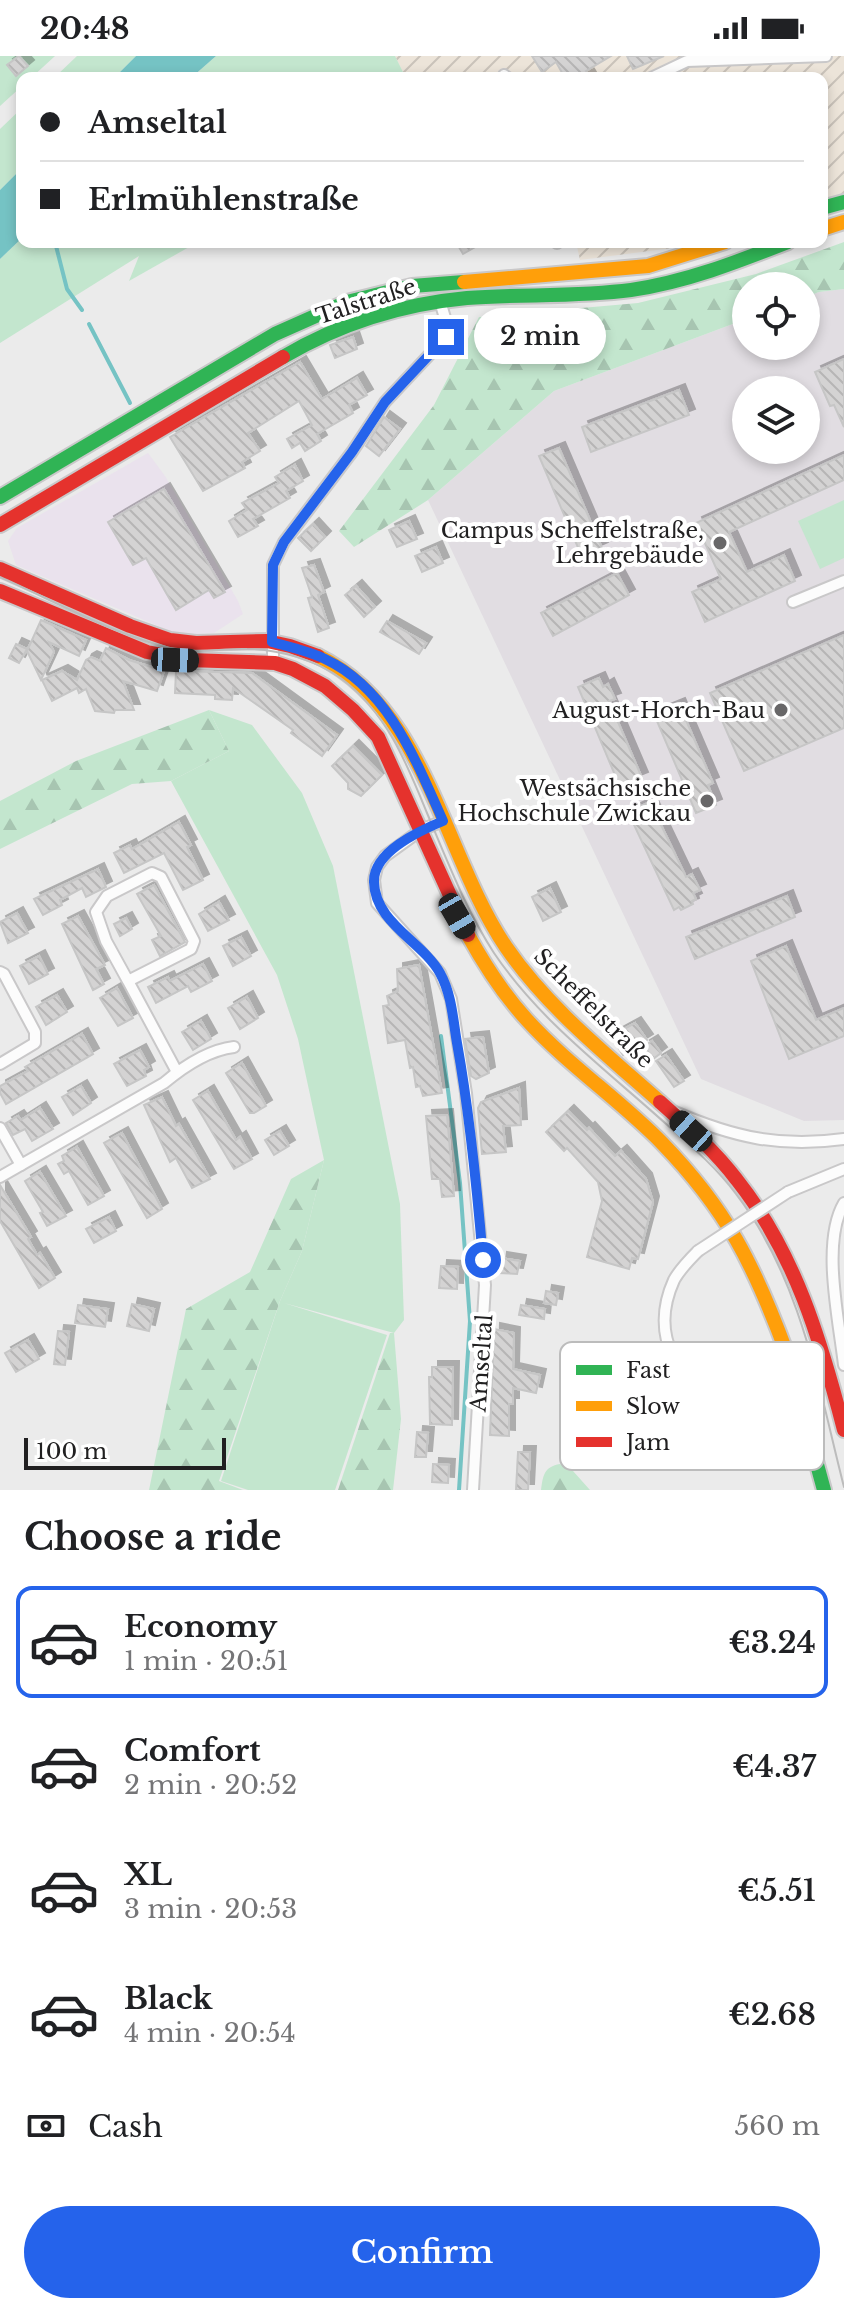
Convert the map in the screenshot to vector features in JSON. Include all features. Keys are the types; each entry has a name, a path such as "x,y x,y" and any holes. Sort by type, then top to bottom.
{"street":[{"path":"664,72 687,61 826,56"},
{"name":"Talstraße","path":"0,497 275,334 347,302 412,286 648,266 706,248"},
{"name":"Talstraße","path":"1,525 319,337 386,314 440,301 652,287 705,274 772,248"},
{"path":"273,662 273,565 284,542 352,452 385,402 446,337 440,301"},
{"name":"Scheffelstraße","path":"1,568 149,633 180,642 272,642 328,660 375,697 396,724 420,768 481,904 503,943 526,975 611,1061 710,1148 736,1179 773,1231 800,1284 820,1342"},
{"path":"793,602 844,581"},
{"path":"0,591 146,652 175,660 273,662 308,674 359,713 378,737 463,927 482,960 527,1020 662,1143 713,1201 741,1244 763,1289 782,1342"},
{"name":"Amseltal","path":"443,821 421,830 385,856 377,867 374,880 377,903 440,973 451,999 466,1093 485,1285 473,1490"},
{"path":"128,981 191,949 194,941 161,877 152,873 107,896 96,912 106,941 177,1072"},
{"path":"0,972 4,974 35,1032 35,1043 0,1064"},
{"path":"0,1177 164,1083 177,1072 220,1049 234,1047"},
{"name":"Scheffelstraße","path":"666,1108 718,1131 768,1141 824,1142 844,1139"},
{"path":"0,1128 21,1165"},
{"path":"667,1342 664,1316 674,1281 698,1251 788,1192 844,1169"},
{"path":"844,1203 835,1227 834,1247 844,1365"},
{"name":"Scheffelstraße","path":"824,1352 844,1430"},
{"path":"819,1470 824,1490"}],"shaded area":[{"path":"395,56 844,56 844,193 828,198 828,72 403,72"},
{"path":"577,248 672,248 580,260"},
{"name":"Westsächsische Hochschule Zwickau","path":"844,289 844,1120 804,1121 701,1079 428,500 554,391 732,324 732,360 820,360 820,292"},
{"path":"148,453 165,476 243,614 214,633 179,635 16,565 8,541 17,528"}],"green space":[{"path":"0,56 55,56 38,72 16,72 16,91 0,106"},
{"path":"77,56 136,56 120,72 60,72"},
{"path":"216,56 395,56 403,72 198,72"},
{"path":"16,114 16,174 0,190 0,129"},
{"path":"844,242 844,289 820,292 820,272 762,272 828,248"},
{"path":"16,244 16,248 187,248 129,281 139,256 0,343 0,259"},
{"path":"732,280 732,324 554,391 428,500 354,547 339,531 434,405 479,317 638,303"},
{"path":"844,500 844,558 820,569 798,521"},
{"path":"209,710 252,725 302,793 333,866 400,1204 404,1320 394,1333 284,1303 387,1335 335,1490 248,1490 221,1481 280,1301 302,1251 324,1160 298,1039 277,975 171,781 229,751"},
{"path":"209,710 229,751 171,781 132,784 0,849 0,801 76,761"},
{"path":"324,1160 302,1251 280,1301 219,1481 243,1490 149,1490 186,1309 250,1272 291,1179"},
{"path":"390,1333 394,1333 401,1419 393,1490 338,1490"},
{"path":"560,1464 560,1470 573,1471 590,1490 541,1490 545,1472"}],"water":[{"path":"136,56 216,56 198,72 120,72"},
{"path":"16,174 16,244 0,259 0,190"}],"building":[{"path":"19,56 28,66 16,72 16,76 7,65"},
{"path":"532,56 611,56 587,72 562,72 556,62 542,72"},
{"path":"627,56 664,56 633,69"},
{"path":"460,248 474,248 463,254"},
{"path":"353,337 357,349 335,358 330,345"},
{"path":"844,359 844,427 834,405 830,406 820,376 815,372"},
{"path":"300,362 322,399 357,378 367,395 349,405 353,413 317,434 321,441 305,451 300,443 292,448 287,439 312,425 299,401 248,433 260,451 242,462 245,468 203,491 170,437"},
{"path":"679,390 689,415 591,452 582,427"},
{"path":"384,417 400,429 379,456 366,446"},
{"path":"559,448 602,548 582,557 539,456"},
{"name":"Campus Scheffelstraße, Lehrgebäude","path":"844,455 844,480 729,532 747,572 784,555 795,581 705,622 692,592 721,579 696,523"},
{"path":"295,465 303,481 286,491 290,498 253,519 258,526 238,537 229,521 247,510 242,503 279,483 275,477"},
{"path":"164,489 225,592 214,598 209,590 176,610 146,558 133,565 108,522"},
{"path":"409,521 417,539 397,547 389,530"},
{"path":"313,524 325,537 311,551 298,538"},
{"path":"436,547 443,563 422,572 415,556"},
{"path":"314,565 324,592 318,595 329,628 318,632 308,598 312,597 302,568"},
{"path":"617,573 629,595 553,636 541,613"},
{"path":"356,586 375,607 364,617 345,595"},
{"path":"41,620 86,640 79,656 49,642 54,652 41,680 27,651"},
{"path":"387,621 426,643 419,654 380,632"},
{"name":"August-Horch-Bau","path":"844,635 844,728 744,771 710,693"},
{"path":"16,644 27,649 19,663 9,658"},
{"path":"106,648 129,660 164,671 157,691 123,681 134,710 115,710 114,713 95,711 86,689 79,693 77,688 52,701 42,680 62,671 77,680 86,660 91,657 100,661"},
{"path":"176,671 252,673 337,735 322,756 291,733 293,730 233,688 232,700 215,699 215,695 175,693"},
{"path":"599,678 603,687 608,684 615,699 609,701 642,778 620,787 578,687"},
{"path":"679,704 713,783 708,785 716,805 696,813 654,714"},
{"path":"353,746 382,775 361,796 348,789 348,783 332,766"},
{"path":"650,802 686,877 692,874 700,890 693,893 696,899 692,901 693,904 681,910 679,907 674,910 628,812"},
{"path":"179,822 203,880 183,890 164,853 124,873 114,853 130,845 132,849"},
{"path":"98,869 106,887 86,897 82,888 60,900 62,905 43,915 34,899"},
{"path":"154,885 185,942 160,956 152,940 161,936 137,894"},
{"path":"550,888 561,912 543,921 532,897"},
{"path":"787,896 795,917 695,959 686,937"},
{"path":"219,902 229,920 208,931 199,914"},
{"path":"17,913 28,933 8,943 0,922"},
{"path":"78,916 105,965 96,969 104,984 93,990 62,924"},
{"path":"126,918 132,929 120,936 114,924"},
{"path":"241,937 251,956 233,966 223,946"},
{"path":"786,946 816,1020 844,1008 844,1036 789,1059 751,961"},
{"path":"39,956 48,974 29,984 20,966"},
{"path":"203,964 212,981 191,992 188,986 156,1003 148,987 168,977 170,981"},
{"path":"419,965 442,1093 423,1096 420,1086 416,1087 405,1040 388,1043 383,1006 389,1005 387,996 398,991 397,969"},
{"path":"117,988 133,1018 118,1026 100,998"},
{"path":"57,995 67,1012 46,1025 36,1007"},
{"path":"247,997 258,1018 240,1029 228,1008"},
{"path":"201,1021 211,1039 193,1050 182,1032"},
{"path":"635,1023 647,1040 623,1055 611,1036"},
{"path":"82,1034 93,1054 6,1104 0,1086 28,1071 25,1067"},
{"path":"483,1037 489,1073 476,1079 471,1076 465,1039"},
{"path":"652,1041 661,1053 653,1059 644,1046"},
{"path":"140,1050 149,1067 144,1070 146,1076 127,1086 114,1064"},
{"path":"666,1055 684,1081 674,1087 656,1061"},
{"path":"242,1063 266,1106 254,1113 250,1113 226,1073"},
{"path":"81,1086 91,1103 73,1115 62,1097"},
{"path":"519,1088 521,1125 503,1126 506,1152 482,1154 478,1108 481,1102"},
{"path":"208,1091 236,1140 240,1137 252,1159 234,1169 193,1100"},
{"path":"162,1097 176,1126 179,1124 210,1179 192,1188 176,1158 170,1162 144,1105"},
{"path":"40,1108 53,1129 32,1141 25,1129 13,1135 6,1123 18,1116 21,1120"},
{"path":"568,1111 615,1156 621,1151 646,1179 653,1202 638,1259 632,1258 629,1269 587,1257 602,1201 598,1182 567,1148 564,1151 546,1132"},
{"path":"447,1115 454,1196 442,1197 440,1179 432,1179 426,1116"},
{"path":"280,1131 289,1146 274,1155 265,1140"},
{"path":"122,1133 162,1209 147,1218 104,1143"},
{"path":"77,1147 104,1196 88,1205 69,1171 64,1174 58,1164 64,1161 62,1156"},
{"path":"40,1172 66,1216 47,1226 40,1213 43,1212 25,1181"},
{"path":"0,1185 31,1237 28,1239 37,1255 40,1253 55,1278 39,1288 0,1221"},
{"path":"109,1217 116,1231 94,1243 86,1229"},
{"path":"501,1258 520,1261 517,1274 499,1273"},
{"path":"441,1266 458,1267 457,1289 439,1288"},
{"path":"546,1291 558,1293 556,1305 544,1303"},
{"path":"132,1304 154,1309 149,1331 127,1326"},
{"path":"78,1305 108,1309 105,1327 75,1323"},
{"path":"521,1305 545,1309 544,1319 519,1315"},
{"path":"494,1329 514,1333 513,1369 540,1375 536,1393 513,1388 513,1404 509,1404 509,1436 490,1435"},
{"path":"58,1331 69,1332 65,1365 54,1364"},
{"path":"28,1340 39,1359 16,1372 5,1353"},
{"path":"432,1367 453,1367 452,1425 430,1424 429,1377 432,1377"},
{"path":"417,1432 428,1433 426,1457 415,1457"},
{"path":"518,1452 530,1452 528,1490 516,1490"},
{"path":"433,1464 449,1465 448,1483 432,1482"}],"waterway":[{"path":"57,248 67,289 82,310"},
{"path":"89,324 130,403"},
{"path":"441,1036 460,1183 470,1321 459,1490"}],"tram line":[{"path":"0,577 108,627 153,643 183,650 247,649 284,653 321,666 358,693 394,740 466,902 494,953 552,1022 711,1165 736,1194 777,1261 807,1342"},
{"path":"824,1405 844,1487"}],"traffic: fast":[{"path":"828,206 844,202"},
{"path":"283,357 349,325 419,305 467,298 631,290 691,277 772,248"},
{"path":"0,497 275,334 347,302 412,286 464,282"},
{"path":"819,1470 824,1490"}],"traffic: slow":[{"path":"828,227 844,222"},
{"path":"464,282 648,266 706,248"},
{"path":"318,656 355,680 384,711 409,747 485,911 522,969 578,1029 660,1102"},
{"path":"468,935 495,979 527,1020 646,1127 704,1192 750,1265 782,1342"}],"traffic: jam":[{"path":"0,525 283,357"},
{"path":"0,569 130,626 170,640 196,643 267,641 318,656"},
{"path":"0,591 147,652 188,660 275,663 325,686 378,737 468,935"},
{"path":"660,1102 728,1169 757,1208 790,1268 819,1342"},
{"path":"824,1358 844,1430"}],"place":[{"name":"Campus Scheffelstraße, Lehrgebäude","path":"720,543"},
{"name":"August-Horch-Bau","path":"781,710"},
{"name":"Westsächsische Hochschule Zwickau","path":"707,801"}],"route":[{"path":"446,337 385,402 352,452 284,542 273,565 272,642 328,660 375,697 396,724 420,768 443,821 421,830 385,856 377,867 374,880 377,903 440,973 451,999 466,1093 483,1260"}]}
